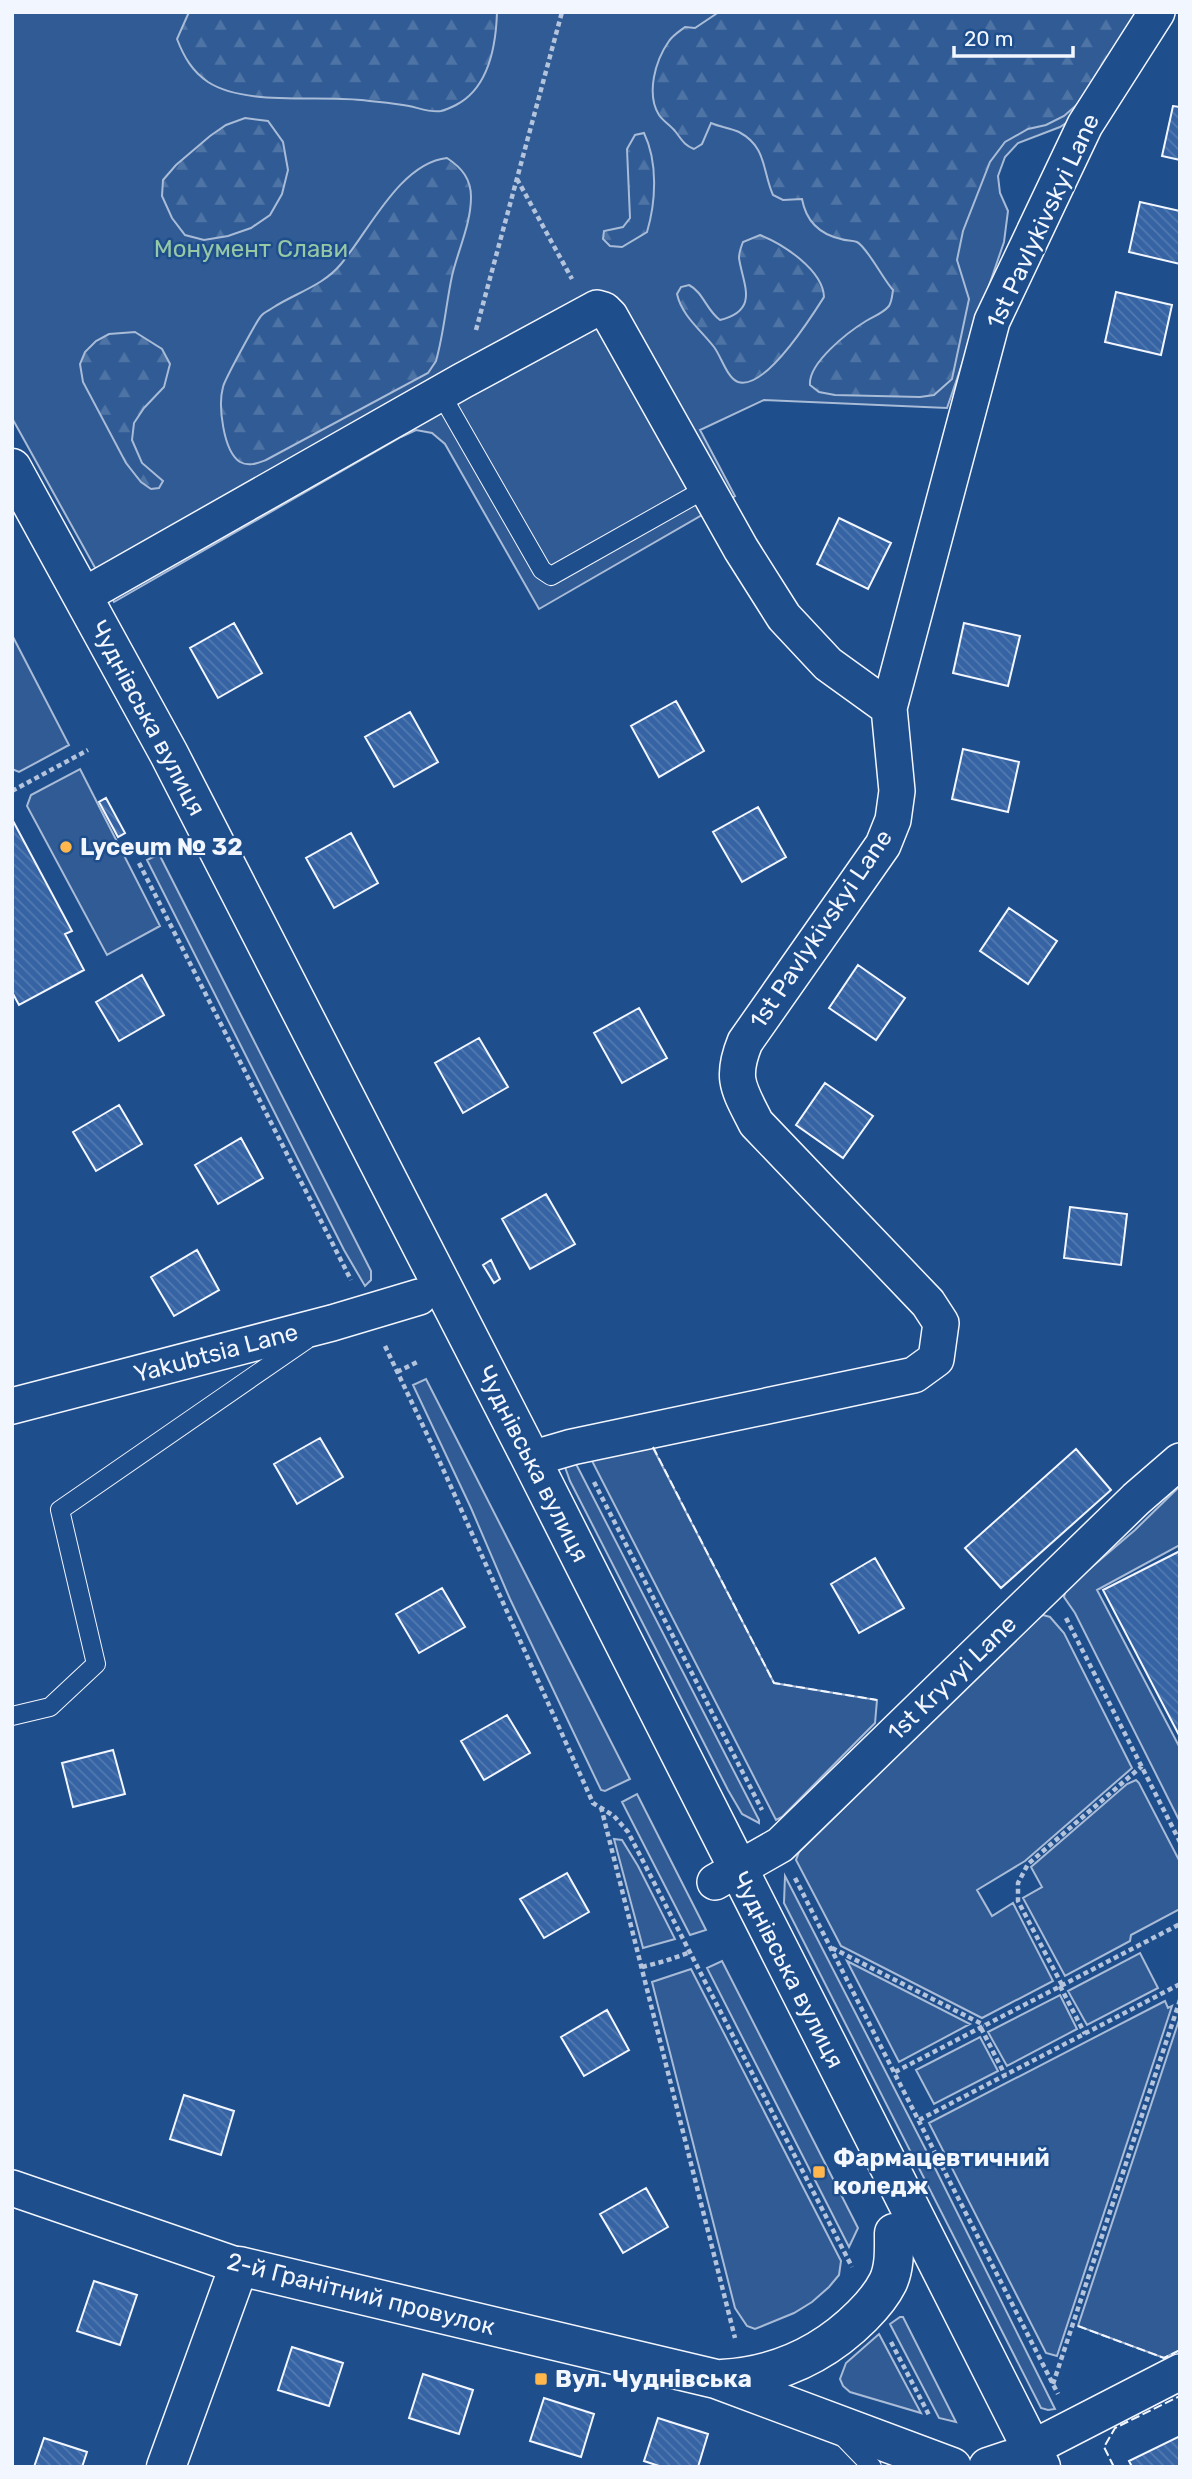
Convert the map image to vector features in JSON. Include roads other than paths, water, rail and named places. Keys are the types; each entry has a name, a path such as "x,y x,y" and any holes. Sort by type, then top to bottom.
{"main road":[{"name":"Чуднівська вулиця","path":"12,468 169,754 531,1459 894,2233 1016,2462"},
{"name":"Чуднівська вулиця","path":"12,523 160,791 419,1297 726,1876 1016,2462"},
{"path":"716,2379 744,2378 798,2362 848,2330 872,2305 889,2281 894,2233"},
{"path":"166,2467 239,2266"},
{"name":"2-й Гранітний провулок","path":"239,2266 716,2379"},
{"path":"716,2379 952,2467"}],"street":[{"name":"1st Pavlykivskyi Lane","path":"531,1459 599,1441 914,1375 936,1359 941,1323 928,1303 756,1123 739,1090 737,1063 745,1042 883,845 893,820 897,792 889,708 992,321 1085,125 1157,12"},
{"path":"83,596 589,310 597,308 610,316 741,549 784,617 828,664 889,708"},
{"name":"Yakubtsia Lane","path":"12,1406 332,1323 419,1297"},
{"name":"1st Kryvyi Lane","path":"726,1876 780,1845 1040,1591 1180,1461"},
{"name":"2-й Гранітний провулок","path":"12,2188 239,2266"},
{"path":"1016,2462 1075,2426 1180,2372"}],"lane":[{"path":"452,387 542,570 547,575 551,576 706,488"},
{"path":"12,1716 50,1707 96,1664 60,1510 332,1323"},
{"path":"828,2421 872,2467"}],"place":[{"name":"Lyceum № 32","path":"66,847"},
{"name":"Фармацевтичний коледж","path":"819,2172"},
{"name":"Вул. Чуднівська","path":"541,2379"}],"park label":[{"name":"Монумент Слави","path":"251,249"}]}
